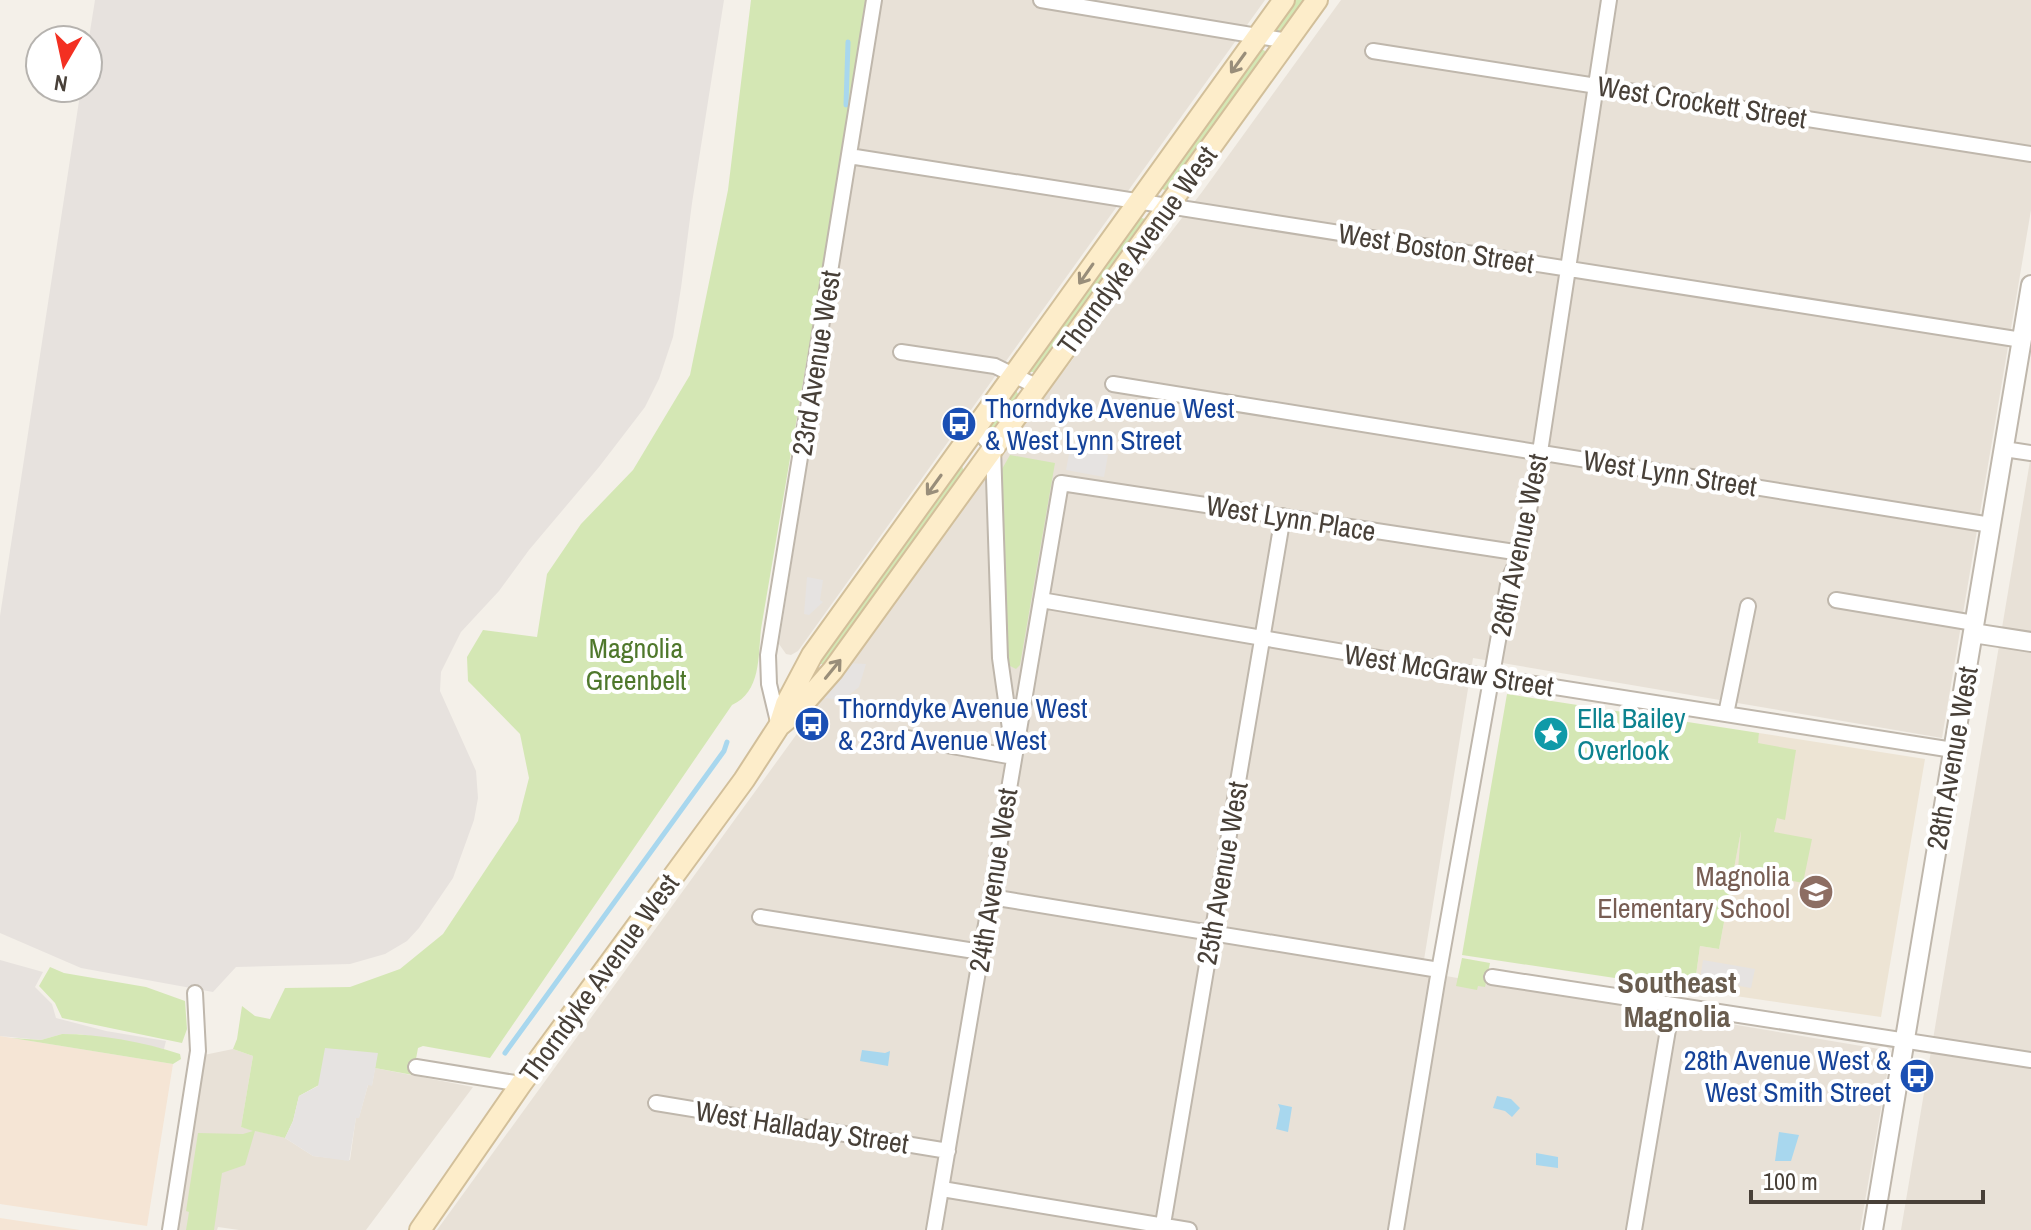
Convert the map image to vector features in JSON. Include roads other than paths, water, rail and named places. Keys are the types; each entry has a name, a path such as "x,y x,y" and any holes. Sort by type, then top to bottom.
{"main road":[{"name":"Thorndyke Avenue West","path":"779,726 786,704 812,655 1284,0"},
{"name":"Thorndyke Avenue West","path":"420,1230 521,1084 683,865 779,726 797,711 833,670 1317,0"}],"street":[{"name":"23rd Avenue West","path":"779,726 769,684 768,655 874,0"},
{"path":"1041,0 1288,41"},
{"name":"26th Avenue West","path":"1396,1230 1509,579 1521,553 1540,452 1609,0"},
{"name":"West Crockett Street","path":"1373,51 2031,154"},
{"name":"West Boston Street","path":"849,156 2022,340"},
{"name":"28th Avenue West","path":"1873,1230 2031,285"},
{"path":"901,352 995,366 1038,387"},
{"name":"West Lynn Street","path":"1113,384 1991,525"},
{"path":"907,738 1014,757 1000,658 993,448 976,428"},
{"path":"2004,449 2031,453"},
{"name":"24th Avenue West","path":"934,1230 1061,483"},
{"name":"West Lynn Place","path":"1061,483 1521,553"},
{"name":"25th Avenue West","path":"1162,1228 1283,516"},
{"name":"West McGraw Street","path":"1041,600 1493,677 1953,750"},
{"path":"1836,600 2031,642"},
{"path":"1726,714 1748,606"},
{"path":"991,897 1439,970"},
{"path":"760,917 981,952"},
{"path":"1492,977 2031,1060"},
{"path":"170,1230 198,1051 195,993"},
{"path":"1634,1230 1672,1006"},
{"path":"416,1067 521,1084"},
{"name":"West Halladay Street","path":"656,1103 948,1151"},
{"path":"942,1189 1162,1228 1189,1230"}],"water":[{"path":"862,1050 890,1051 888,1066 860,1061"},
{"path":"1497,1096 1511,1099 1520,1108 1512,1117 1505,1111 1493,1108"},
{"path":"1278,1104 1292,1107 1288,1132 1276,1129"},
{"path":"1779,1132 1799,1135 1791,1161 1775,1161"},
{"path":"1536,1153 1558,1157 1558,1168 1536,1165"}],"waterway":[{"path":"846,105 848,42"},
{"path":"505,1053 724,751 727,742"}],"place":[{"name":"Thorndyke Avenue West & West Lynn Street","path":"959,424"},
{"name":"Thorndyke Avenue West & 23rd Avenue West","path":"812,724"},
{"name":"Ella Bailey Overlook","path":"1551,734"},
{"name":"Magnolia Elementary School","path":"1816,892"},
{"name":"28th Avenue West & West Smith Street","path":"1917,1076"}],"district":[{"name":"Southeast Magnolia","path":"1677,1000"}],"park label":[{"name":"Magnolia Greenbelt","path":"636,664"}]}
